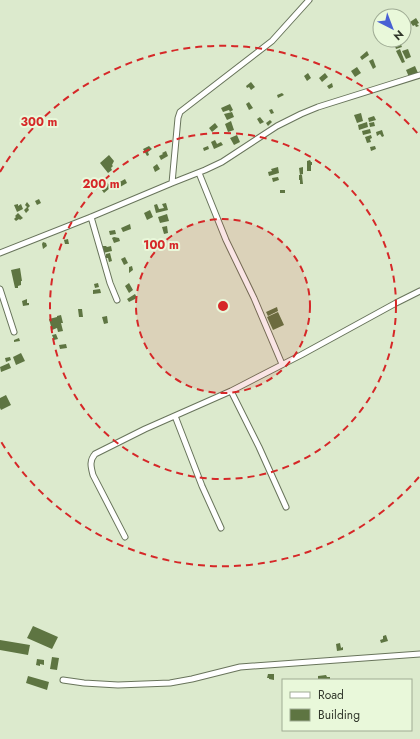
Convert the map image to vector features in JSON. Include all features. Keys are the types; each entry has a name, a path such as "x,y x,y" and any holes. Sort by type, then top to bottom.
{"street":[{"path":"172,183 178,118 180,112 272,41 309,0"},
{"path":"0,254 205,170 222,162 277,126 301,114 318,107 420,75"},
{"path":"199,172 226,240 254,298 282,364"},
{"path":"91,217 110,283 117,300"},
{"path":"0,289 14,332"},
{"path":"124,537 93,475 91,462 95,454 231,391 420,291"},
{"path":"231,391 259,447 286,507"},
{"path":"175,416 202,486 221,528"},
{"path":"63,680 84,683 118,684 170,682 192,679 240,667 420,654"}],"building":[{"path":"416,18 419,26 413,26 412,21"},
{"path":"400,49 405,62 402,63 396,51"},
{"path":"408,49 411,57 406,59 402,51"},
{"path":"367,51 369,55 362,60 360,57"},
{"path":"373,59 376,67 373,69 369,61"},
{"path":"415,66 418,73 409,77 406,70"},
{"path":"357,67 361,73 355,77 351,71"},
{"path":"308,73 311,78 307,81 304,76"},
{"path":"325,73 328,77 322,82 319,78"},
{"path":"251,82 255,87 251,90 246,86"},
{"path":"332,83 333,87 329,89 327,86"},
{"path":"282,93 284,95 278,98 277,95"},
{"path":"249,102 253,108 249,110 246,104"},
{"path":"230,104 233,110 230,112 229,110 223,112 221,108"},
{"path":"272,109 274,113 271,114 269,110"},
{"path":"232,112 234,117 227,120 224,114"},
{"path":"361,113 363,121 357,123 354,115"},
{"path":"374,116 376,120 369,122 368,118"},
{"path":"260,117 264,122 260,124 257,119"},
{"path":"270,120 272,122 268,126 266,123"},
{"path":"231,121 234,130 228,132 225,124"},
{"path":"367,122 368,127 359,130 358,125"},
{"path":"374,122 375,126 370,127 369,123"},
{"path":"215,123 218,127 212,132 209,128"},
{"path":"370,129 371,133 363,135 362,131"},
{"path":"382,130 384,136 382,137 380,134 377,136 376,132"},
{"path":"237,135 240,142 234,145 230,138"},
{"path":"371,135 371,142 367,143 365,137"},
{"path":"215,140 217,144 221,142 223,145 214,149 211,142"},
{"path":"149,146 152,149 148,152 149,155 147,156 143,149"},
{"path":"208,146 209,149 204,151 203,148"},
{"path":"375,146 376,149 371,151 370,147"},
{"path":"166,151 168,156 161,160 159,156"},
{"path":"109,155 114,161 111,168 112,170 108,173 100,163"},
{"path":"310,160 312,162 311,171 307,171 307,161"},
{"path":"157,164 160,169 155,172 153,167"},
{"path":"278,167 279,173 269,176 268,172 272,171 271,169"},
{"path":"303,167 303,174 300,175 299,168"},
{"path":"299,175 302,175 303,184 300,184"},
{"path":"278,177 279,180 273,182 272,178"},
{"path":"125,179 127,183 120,187 118,183"},
{"path":"106,181 111,187 104,193 99,186"},
{"path":"280,190 285,190 285,193 280,193"},
{"path":"39,199 41,203 37,205 35,201"},
{"path":"27,202 30,206 26,213 24,210 27,207 25,205"},
{"path":"166,203 168,210 156,213 154,205 157,204 159,209 164,208 162,204"},
{"path":"18,204 18,206 21,204 23,209 17,212 14,205"},
{"path":"150,210 153,217 147,220 144,213"},
{"path":"18,213 23,218 16,221 14,219"},
{"path":"167,214 169,221 160,223 158,217"},
{"path":"130,224 131,229 123,232 121,228"},
{"path":"167,226 168,233 164,234 162,227"},
{"path":"115,230 116,234 110,235 109,231"},
{"path":"112,238 119,238 120,241 114,243"},
{"path":"68,239 69,244 65,244 64,240"},
{"path":"43,242 46,243 47,246 43,249 42,244"},
{"path":"102,246 111,246 112,251 103,253"},
{"path":"110,253 112,261 109,262 108,258 106,258 106,254"},
{"path":"125,257 128,263 124,265 121,259"},
{"path":"132,266 133,270 129,273 129,267"},
{"path":"20,268 22,281 21,285 18,286 18,288 15,288 11,270"},
{"path":"98,283 99,287 95,288 94,284"},
{"path":"129,283 133,290 129,293 125,286"},
{"path":"100,289 101,293 93,294 93,290"},
{"path":"135,294 137,298 129,302 127,299"},
{"path":"27,299 27,303 29,303 29,305 23,306 22,301"},
{"path":"277,307 278,311 268,316 266,312"},
{"path":"78,309 82,309 83,317 79,317"},
{"path":"278,312 284,325 273,330 267,317"},
{"path":"61,315 63,331 58,332 57,328 52,330 49,319"},
{"path":"107,316 108,323 104,324 102,317"},
{"path":"56,334 58,339 54,340 52,335"},
{"path":"19,338 20,341 14,342 14,340"},
{"path":"66,344 67,348 60,349 59,345"},
{"path":"21,353 25,361 16,365 13,357"},
{"path":"10,357 11,360 6,362 5,358"},
{"path":"9,363 11,368 1,372 0,367"},
{"path":"6,395 11,405 1,410 0,398"},
{"path":"33,626 58,637 52,649 27,638"},
{"path":"386,635 388,641 381,643 380,640"},
{"path":"0,640 30,645 28,655 0,650"},
{"path":"340,643 343,650 337,651 336,644"},
{"path":"52,657 59,658 57,670 50,669"},
{"path":"37,659 44,660 44,665 36,665"},
{"path":"268,674 274,674 274,680 267,678"},
{"path":"326,675 327,677 330,677 330,679 318,679 318,676"},
{"path":"28,676 49,682 47,690 26,683"}]}
